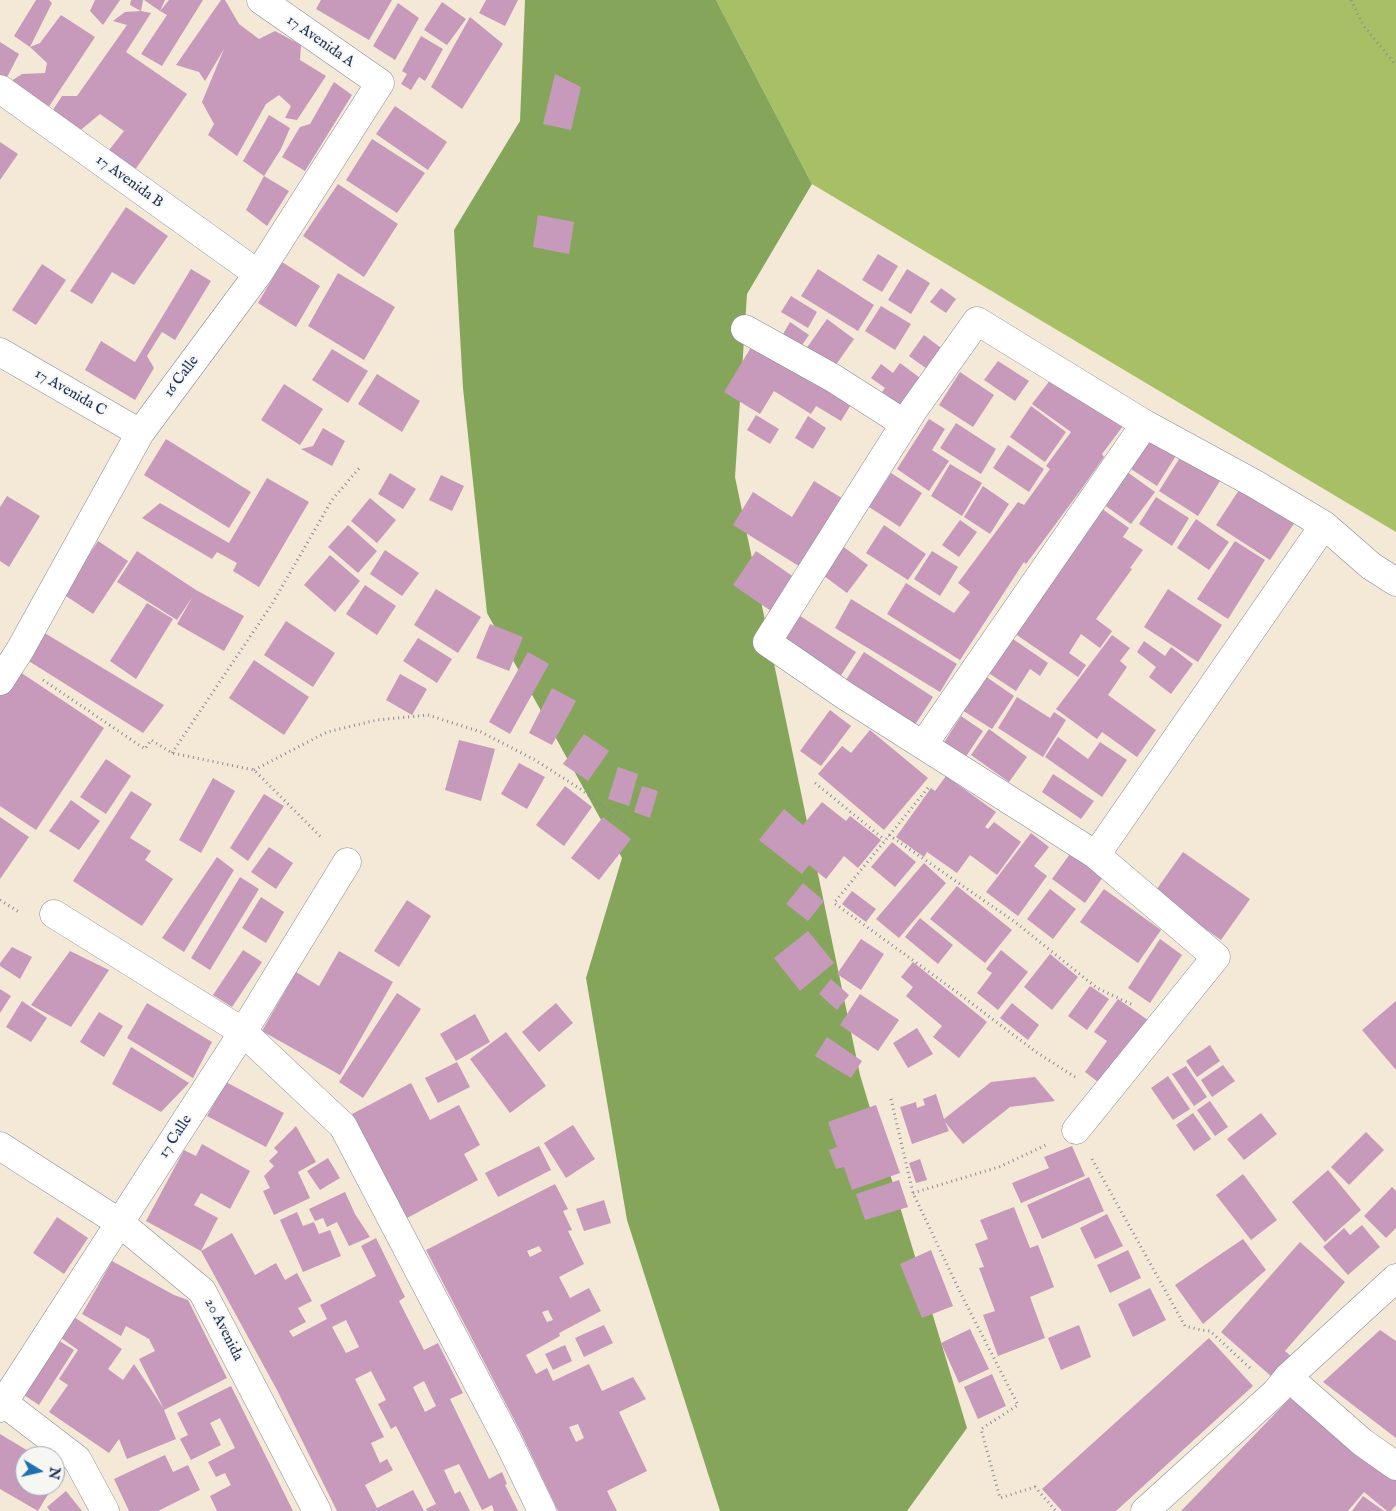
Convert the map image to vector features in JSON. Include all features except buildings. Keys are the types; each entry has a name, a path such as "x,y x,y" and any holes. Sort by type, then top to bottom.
{"street":[{"name":"17 Avenida A","path":"261,0 380,83"},
{"name":"16 Calle","path":"8,657 140,433 258,274 380,83"},
{"name":"17 Avenida B","path":"0,89 258,274"},
{"path":"1076,1130 1216,957 1096,855 844,695 767,642 905,424 977,321 1144,424 1255,484 1324,525 1372,566 1396,582"},
{"path":"745,329 833,378 905,424"},
{"name":"17 Avenida C","path":"0,352 140,433"},
{"path":"923,744 1144,424"},
{"path":"1096,855 1324,525"},
{"name":"17 Calle","path":"2,1405 243,1032 347,862"},
{"path":"54,914 243,1032 343,1126 508,1441 542,1511"},
{"name":"20 Avenida","path":"0,1146 120,1223 202,1291 317,1511"},
{"path":"1145,1511 1396,1278"},
{"path":"1282,1385 1396,1466"},
{"path":"2,1405 77,1459 105,1511"}],"path":[{"path":"1351,0 1362,26 1396,65"},
{"path":"172,753 272,604 332,500 361,466"},
{"path":"8,657 145,748 152,740 172,753 254,770 347,862"},
{"path":"254,770 327,732 377,720 428,715 481,732 535,760 582,790 625,823"},
{"path":"955,765 927,790 834,903 1036,1052 1104,1096"},
{"path":"815,784 885,840"},
{"path":"889,835 1015,922 1098,988 1165,1020"},
{"path":"892,1099 913,1193 961,1294 1018,1405 981,1429 1000,1498 1034,1487 1056,1511"},
{"path":"913,1193 999,1167 1076,1130 1185,1326 1210,1330 1282,1385"}],"green space":[{"path":"525,0 716,0 812,184 747,294 735,477 860,1075 967,1428 907,1511 720,1511 627,1220 586,978 622,858 487,613 463,388 454,230 520,121"},
{"path":"716,0 1396,0 1396,532 812,184"}]}
